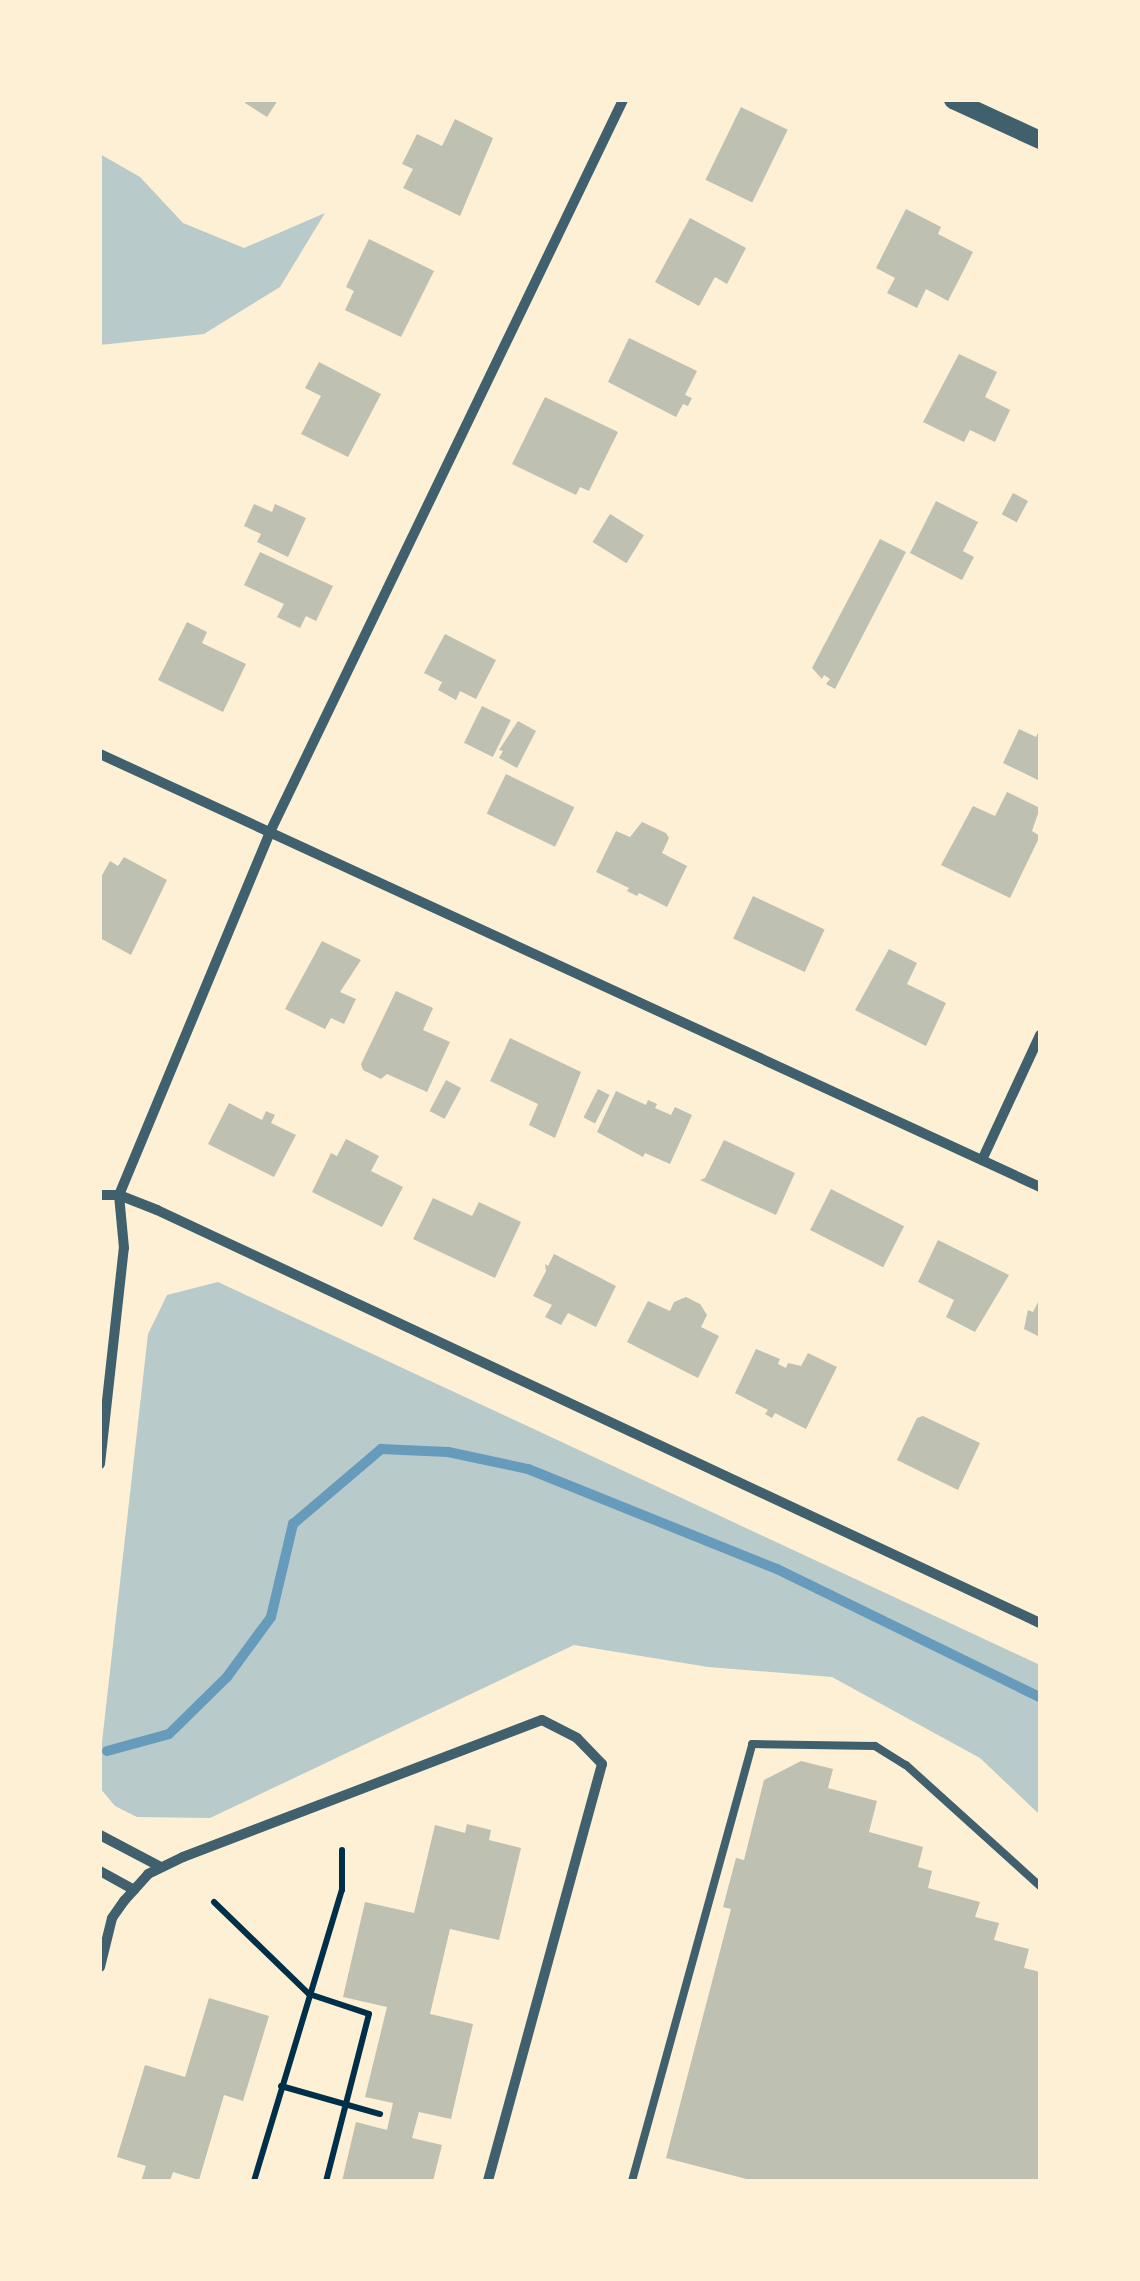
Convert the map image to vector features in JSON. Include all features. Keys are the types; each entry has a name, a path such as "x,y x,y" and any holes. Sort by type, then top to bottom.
{"street":[{"path":"100,1464 124,1248 119,1196 269,834 623,100"},
{"path":"953,100 1040,140"},
{"path":"100,754 1040,1187"},
{"path":"982,1160 1040,1035"},
{"path":"100,1195 119,1196 1040,1623"},
{"path":"100,1967 112,1918 134,1890 161,1868 542,1720 576,1738 602,1764 488,2181"},
{"path":"100,1835 161,1868"},
{"path":"100,1872 134,1890"}],"lane":[{"path":"632,2181 752,1744 875,1746 906,1764 1040,1886"}],"path":[{"path":"256,2180 280,2086 342,1890 342,1850"},
{"path":"214,1902 309,1994 369,2014 326,2181"},
{"path":"280,2086 380,2114"}],"shaded area":[{"path":"100,154 140,177 183,223 244,248 325,213 280,287 204,334 100,345"},
{"path":"218,1282 1040,1665 1040,1815 980,1758 832,1677 708,1667 574,1645 210,1818 137,1817 115,1806 100,1788 100,1760 148,1334 167,1295"}],"building":[{"path":"278,100 267,117 245,103"},
{"path":"741,107 788,130 752,203 705,180"},
{"path":"455,119 493,138 460,216 403,188 413,169 402,164 417,134 442,146"},
{"path":"906,209 941,227 938,234 973,252 948,301 926,289 917,308 887,293 895,278 876,268"},
{"path":"690,218 746,248 727,284 715,277 699,306 655,282"},
{"path":"369,239 434,271 401,337 345,310 354,291 346,287"},
{"path":"629,338 697,371 685,395 692,398 688,406 683,404 676,417 608,382"},
{"path":"959,354 997,372 985,397 1010,410 995,442 970,430 964,442 923,422"},
{"path":"319,362 381,394 348,457 301,434 321,396 305,388"},
{"path":"545,397 618,432 589,491 580,487 576,495 512,464"},
{"path":"1013,493 1028,501 1017,522 1002,514"},
{"path":"936,501 978,522 963,551 974,557 962,580 910,553"},
{"path":"254,504 272,512 275,504 306,518 288,557 257,542 261,534 244,526"},
{"path":"610,514 644,535 626,563 593,542"},
{"path":"880,539 906,552 835,689 826,684 830,679 824,675 822,679 812,668"},
{"path":"260,552 333,586 316,621 306,616 300,628 277,617 284,604 244,585"},
{"path":"187,622 207,632 202,643 246,664 223,712 158,680"},
{"path":"445,634 496,660 476,699 460,691 456,700 438,690 442,682 424,673"},
{"path":"482,706 511,720 493,757 464,743"},
{"path":"518,721 536,731 517,768 499,758 503,751 499,750"},
{"path":"1019,729 1036,737 1040,729 1040,781 1003,763"},
{"path":"506,774 574,807 555,847 487,814"},
{"path":"1007,792 1040,808 1032,831 1040,836 1010,898 941,865 973,806 995,816"},
{"path":"642,822 666,833 669,838 662,853 687,866 667,907 639,893 637,896 596,872 616,831 630,837"},
{"path":"124,857 167,880 131,955 100,938 100,879 110,861 118,866"},
{"path":"753,896 825,929 805,972 733,939"},
{"path":"322,941 361,960 340,992 356,999 344,1024 331,1018 325,1029 285,1009"},
{"path":"889,949 917,963 907,984 946,1003 926,1046 855,1010"},
{"path":"396,991 433,1008 423,1030 450,1042 427,1092 387,1074 381,1079 363,1070 361,1064"},
{"path":"510,1038 581,1072 555,1138 529,1125 538,1104 490,1081"},
{"path":"446,1080 461,1088 445,1119 430,1111"},
{"path":"598,1089 610,1095 595,1123 583,1118"},
{"path":"616,1091 646,1105 648,1100 671,1115 675,1107 692,1115 670,1164 645,1153 643,1157 597,1132"},
{"path":"229,1103 262,1120 266,1111 275,1115 271,1123 296,1135 274,1177 208,1144"},
{"path":"346,1139 379,1156 371,1171 403,1187 382,1227 312,1192 331,1153 337,1156"},
{"path":"724,1140 795,1173 776,1215 700,1180 705,1178"},
{"path":"831,1189 904,1226 883,1267 810,1230"},
{"path":"433,1198 472,1216 479,1202 521,1222 495,1278 413,1239"},
{"path":"938,1240 1009,1275 975,1332 946,1317 954,1300 918,1282"},
{"path":"554,1254 616,1286 596,1327 568,1313 561,1325 545,1317 552,1305 533,1296 546,1271 545,1264 548,1266"},
{"path":"686,1297 700,1304 707,1315 701,1327 719,1336 698,1378 627,1342 648,1301 670,1311 674,1302"},
{"path":"1040,1298 1040,1337 1024,1329 1028,1310 1033,1312"},
{"path":"756,1349 780,1359 778,1364 786,1368 788,1363 801,1366 808,1353 837,1367 806,1429 775,1413 772,1418 765,1414 768,1410 735,1393"},
{"path":"923,1416 980,1443 958,1490 897,1460 917,1418"},
{"path":"801,1761 833,1769 828,1788 877,1801 869,1832 923,1847 918,1867 932,1871 928,1888 980,1902 975,1917 999,1923 994,1940 1029,1949 1024,1968 1040,1972 1040,2181 754,2181 666,2158 731,1909 723,1907 736,1858 744,1860 764,1780"},
{"path":"467,1824 491,1830 489,1840 521,1848 499,1940 450,1929 430,2014 473,2024 451,2119 419,2112 412,2138 442,2145 433,2181 342,2181 356,2122 387,2130 393,2103 365,2097 387,2007 343,1997 365,1902 414,1913 435,1825 465,1833"},
{"path":"209,1998 269,2016 243,2101 224,2095 199,2180 173,2172 170,2181 141,2181 146,2166 117,2157 145,2065 185,2077"}],"waterway":[{"path":"107,1751 169,1734 227,1677 271,1617 293,1524 381,1449 448,1452 528,1469 777,1569 1040,1697"}]}
